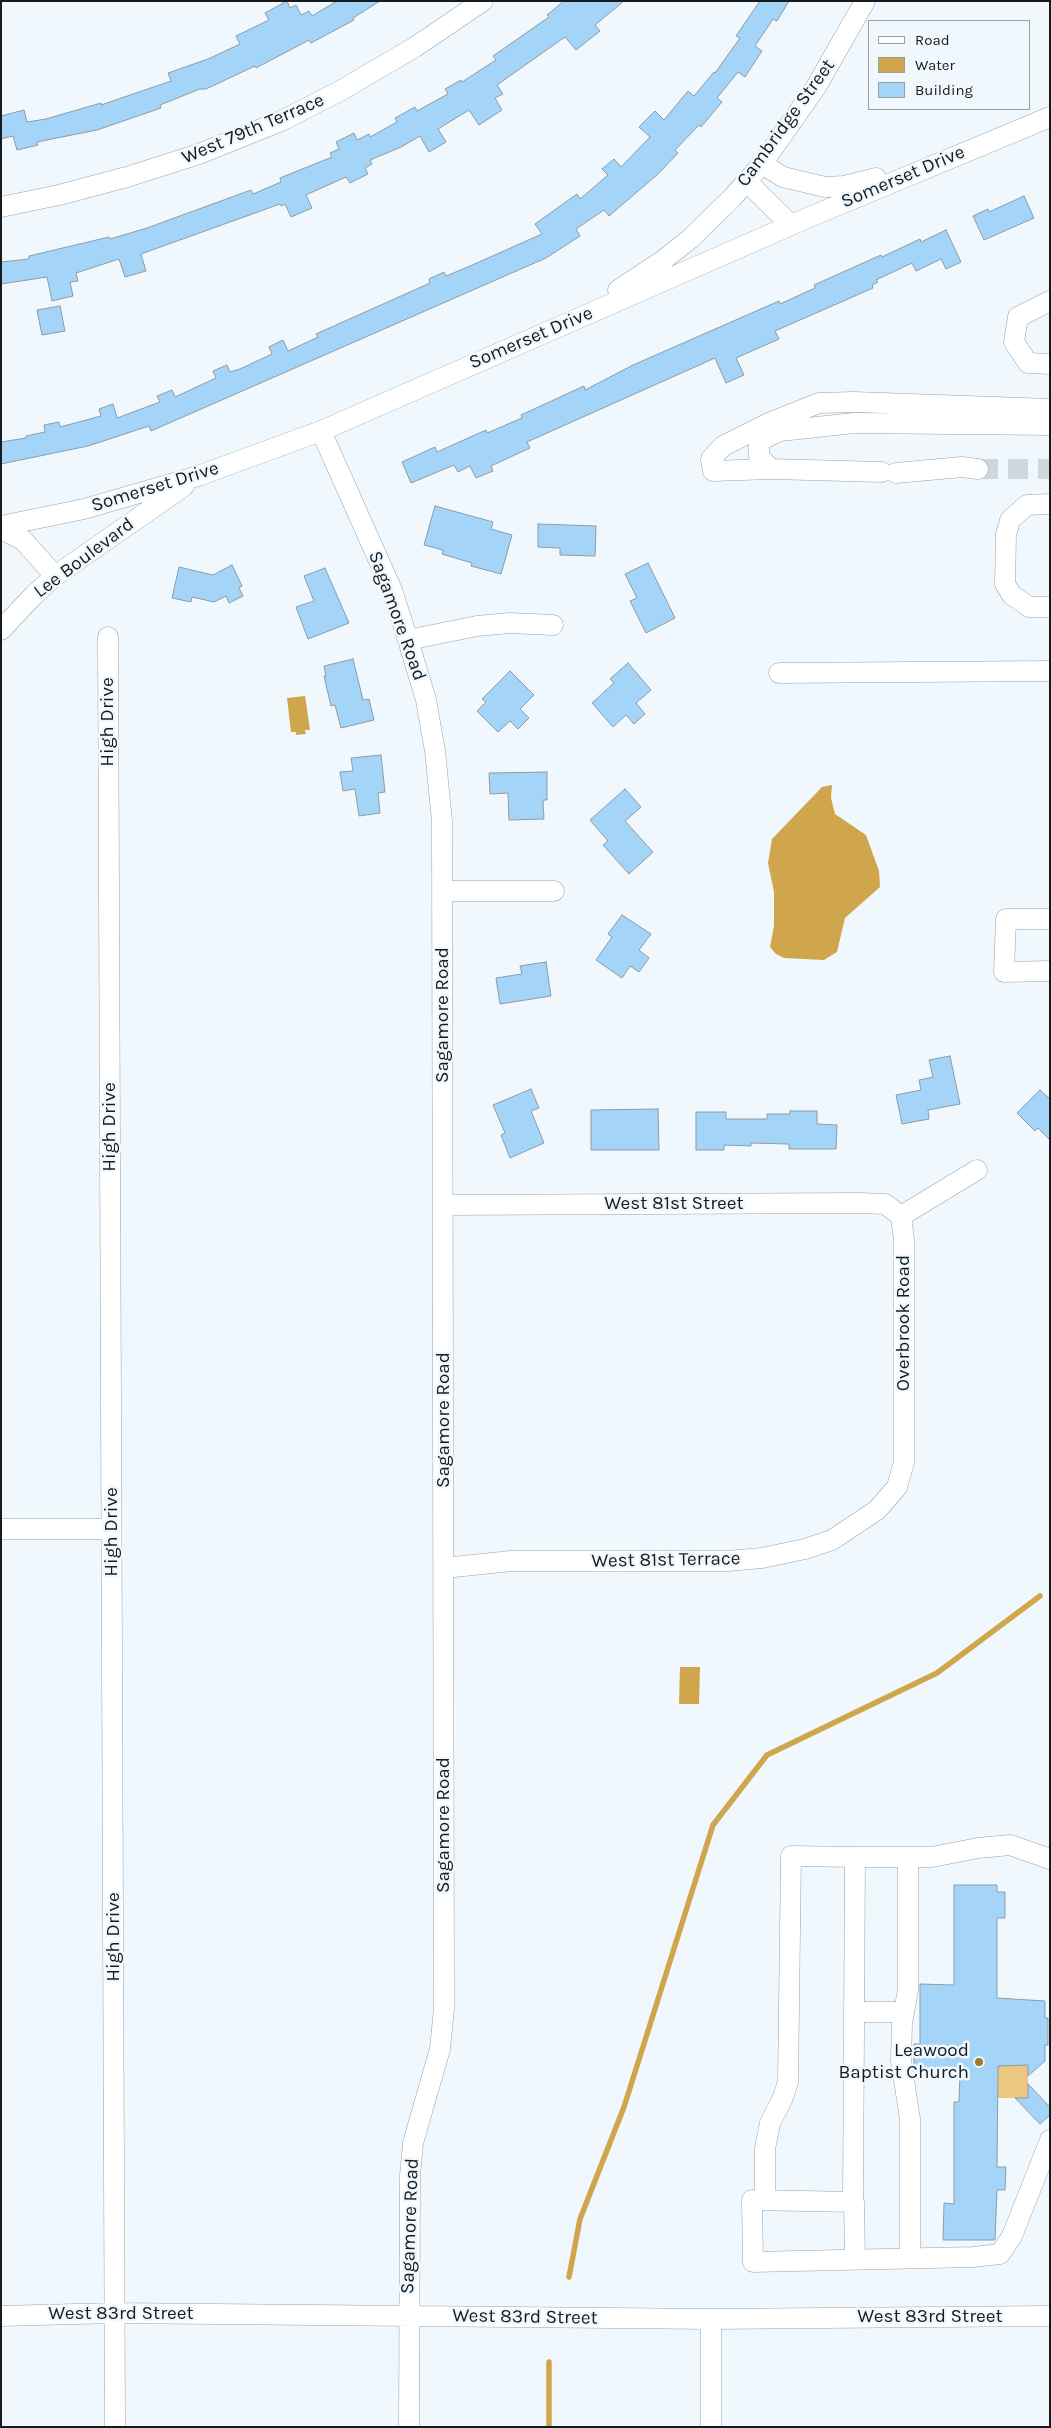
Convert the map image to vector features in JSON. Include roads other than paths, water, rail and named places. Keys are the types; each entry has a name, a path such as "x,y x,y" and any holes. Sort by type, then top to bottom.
{"street":[{"name":"West 79th Terrace","path":"1,207 127,178 199,154 281,120 340,91 415,47 483,1"},
{"name":"Cambridge Street","path":"571,321 662,261 715,216 762,164 816,87 865,1"},
{"name":"Somerset Drive","path":"1,528 84,509 198,476 321,431 791,225 1050,117"},
{"path":"762,164 783,176 826,187 844,186 915,172"},
{"path":"746,181 791,225"},
{"path":"1050,301 1018,317 1014,342 1028,363 1050,364"},
{"path":"978,469 962,467 889,472 771,469 713,471 711,458 723,446 771,422 819,403 854,402 1050,409"},
{"path":"771,469 759,457 759,441 780,431 854,423 1050,425"},
{"name":"Sagamore Road","path":"321,431 392,590 408,640 426,700 435,751 442,821 444,2008 440,2049 413,2143 410,2176 408,2427"},
{"name":"Lee Boulevard","path":"1,630 55,576 198,476"},
{"path":"1050,504 1027,505 1010,520 1006,535 1005,584 1012,596 1029,607 1050,607"},
{"path":"1,528 23,540 55,576"},
{"path":"408,640 477,626 509,623 552,625"},
{"name":"High Drive","path":"108,638 116,2427"},
{"path":"779,673 1050,671"},
{"path":"442,891 554,891"},
{"path":"1050,918 1006,918 1004,972 1050,970"},
{"path":"901,1216 976,1170"},
{"name":"West 81st Street","path":"443,1205 860,1202 885,1204 901,1216"},
{"name":"Overbrook Road","path":"877,1510 897,1488 904,1462 904,1240 901,1216"},
{"name":"West 81st Terrace","path":"444,1568 511,1561 727,1561 762,1558 805,1549 832,1540 877,1510"},
{"path":"1,1529 112,1530"},
{"path":"765,2200 764,2149 770,2124 782,2100 788,2082 791,1856 932,1857 978,1848 1010,1845 1050,1859"},
{"path":"855,1857 853,2202 855,2259"},
{"path":"908,1857 908,1990 904,2012 901,2061 910,2119 910,2258"},
{"path":"854,2012 904,2012"},
{"path":"853,2202 752,2200 753,2262 1000,2254 1012,2236 1050,2140"},
{"name":"West 83rd Street","path":"1,2316 114,2313 711,2319 1050,2316"},
{"path":"711,2319 711,2427"}],"water":[{"path":"305,696 310,730 305,730 306,734 296,735 296,732 291,732 287,698"},
{"path":"832,785 831,798 835,814 866,835 879,871 880,887 845,918 837,952 824,960 784,958 776,954 770,947 774,926 774,892 768,863 772,839 822,787"},
{"path":"680,1667 700,1667 699,1704 679,1704"}],"waterway":[{"path":"569,2277 580,2219 624,2107 713,1825 767,1755 937,1673 1040,1596"},
{"path":"549,2362 549,2427"}],"tunnel":[{"path":"978,469 1050,469"}],"place":[{"name":"Leawood Baptist Church","path":"979,2062"}]}
